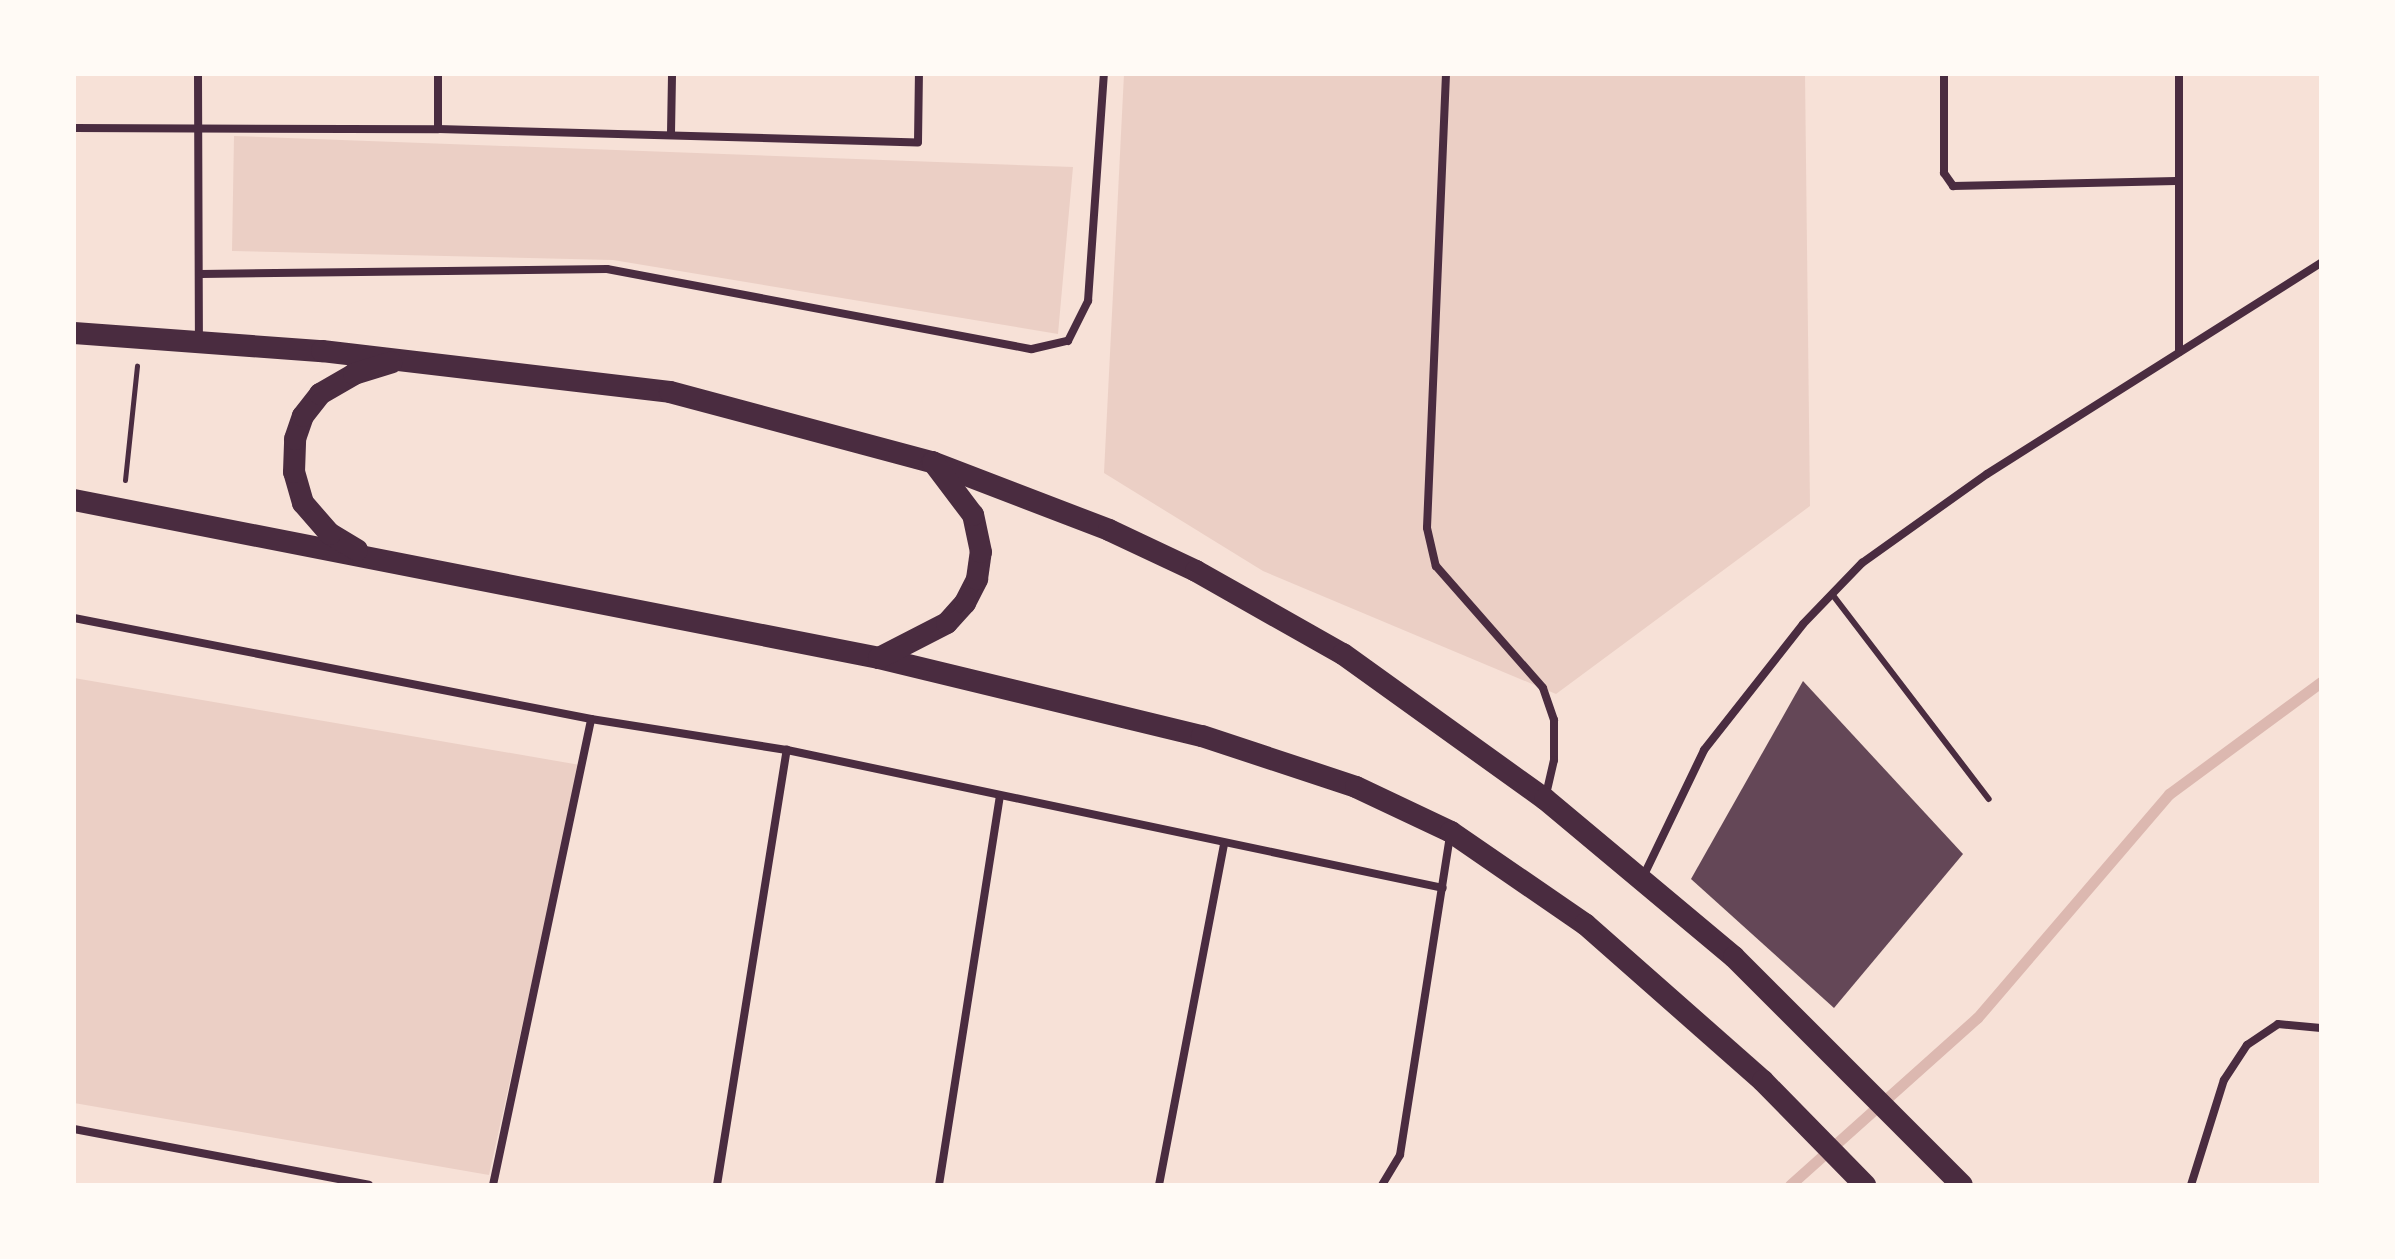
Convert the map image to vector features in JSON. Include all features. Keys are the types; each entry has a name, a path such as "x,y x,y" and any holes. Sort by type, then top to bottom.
{"highway":[{"path":"74,333 408,360 670,392 932,462 1109,530 1275,613 1343,654 1545,799 1643,877 1805,1022 1962,1185"},
{"path":"376,560 330,534 309,512 296,487 295,439 320,394 354,374 408,360"},
{"path":"879,658 947,623 977,579 981,552 973,515 932,462"},
{"path":"74,500 879,658 1202,736 1356,787 1451,832 1585,924 1763,1081 1865,1185"}],"street":[{"path":"198,74 199,341"},
{"path":"438,74 438,129"},
{"path":"671,133 672,74"},
{"path":"74,128 438,129 918,142 919,74"},
{"path":"201,274 607,269 1032,349 1068,341 1088,301 1104,74"},
{"path":"1446,74 1427,528 1436,566 1543,688 1554,720 1554,760 1545,799"},
{"path":"1944,74 1944,173 1953,186 2176,181"},
{"path":"2179,74 2176,181 2179,352"},
{"path":"1643,877 1704,750 1803,624 1862,563 1987,474 2321,263"},
{"path":"74,618 591,719 787,750 1443,888"},
{"path":"493,1185 591,719"},
{"path":"717,1185 787,750"},
{"path":"939,1185 1000,797"},
{"path":"1382,1185 1400,1155 1451,832"},
{"path":"1159,1185 1224,844"},
{"path":"2191,1185 2224,1080 2247,1045 2278,1024 2321,1028"},
{"path":"74,1129 369,1185"}],"lane":[{"path":"1832,594 1989,799"}],"path":[{"path":"122,509 140,339"}],"shaded area":[{"path":"1124,74 1805,74 1810,506 1556,694 1263,571 1104,473"},
{"path":"234,136 1073,167 1058,334 613,260 232,251"},
{"path":"74,678 580,765 489,1175 74,1103"}],"building":[{"path":"1803,681 1963,854 1834,1008 1691,879"}],"waterway":[{"path":"1790,1185 1977,1018 2169,794 2321,682"}]}
